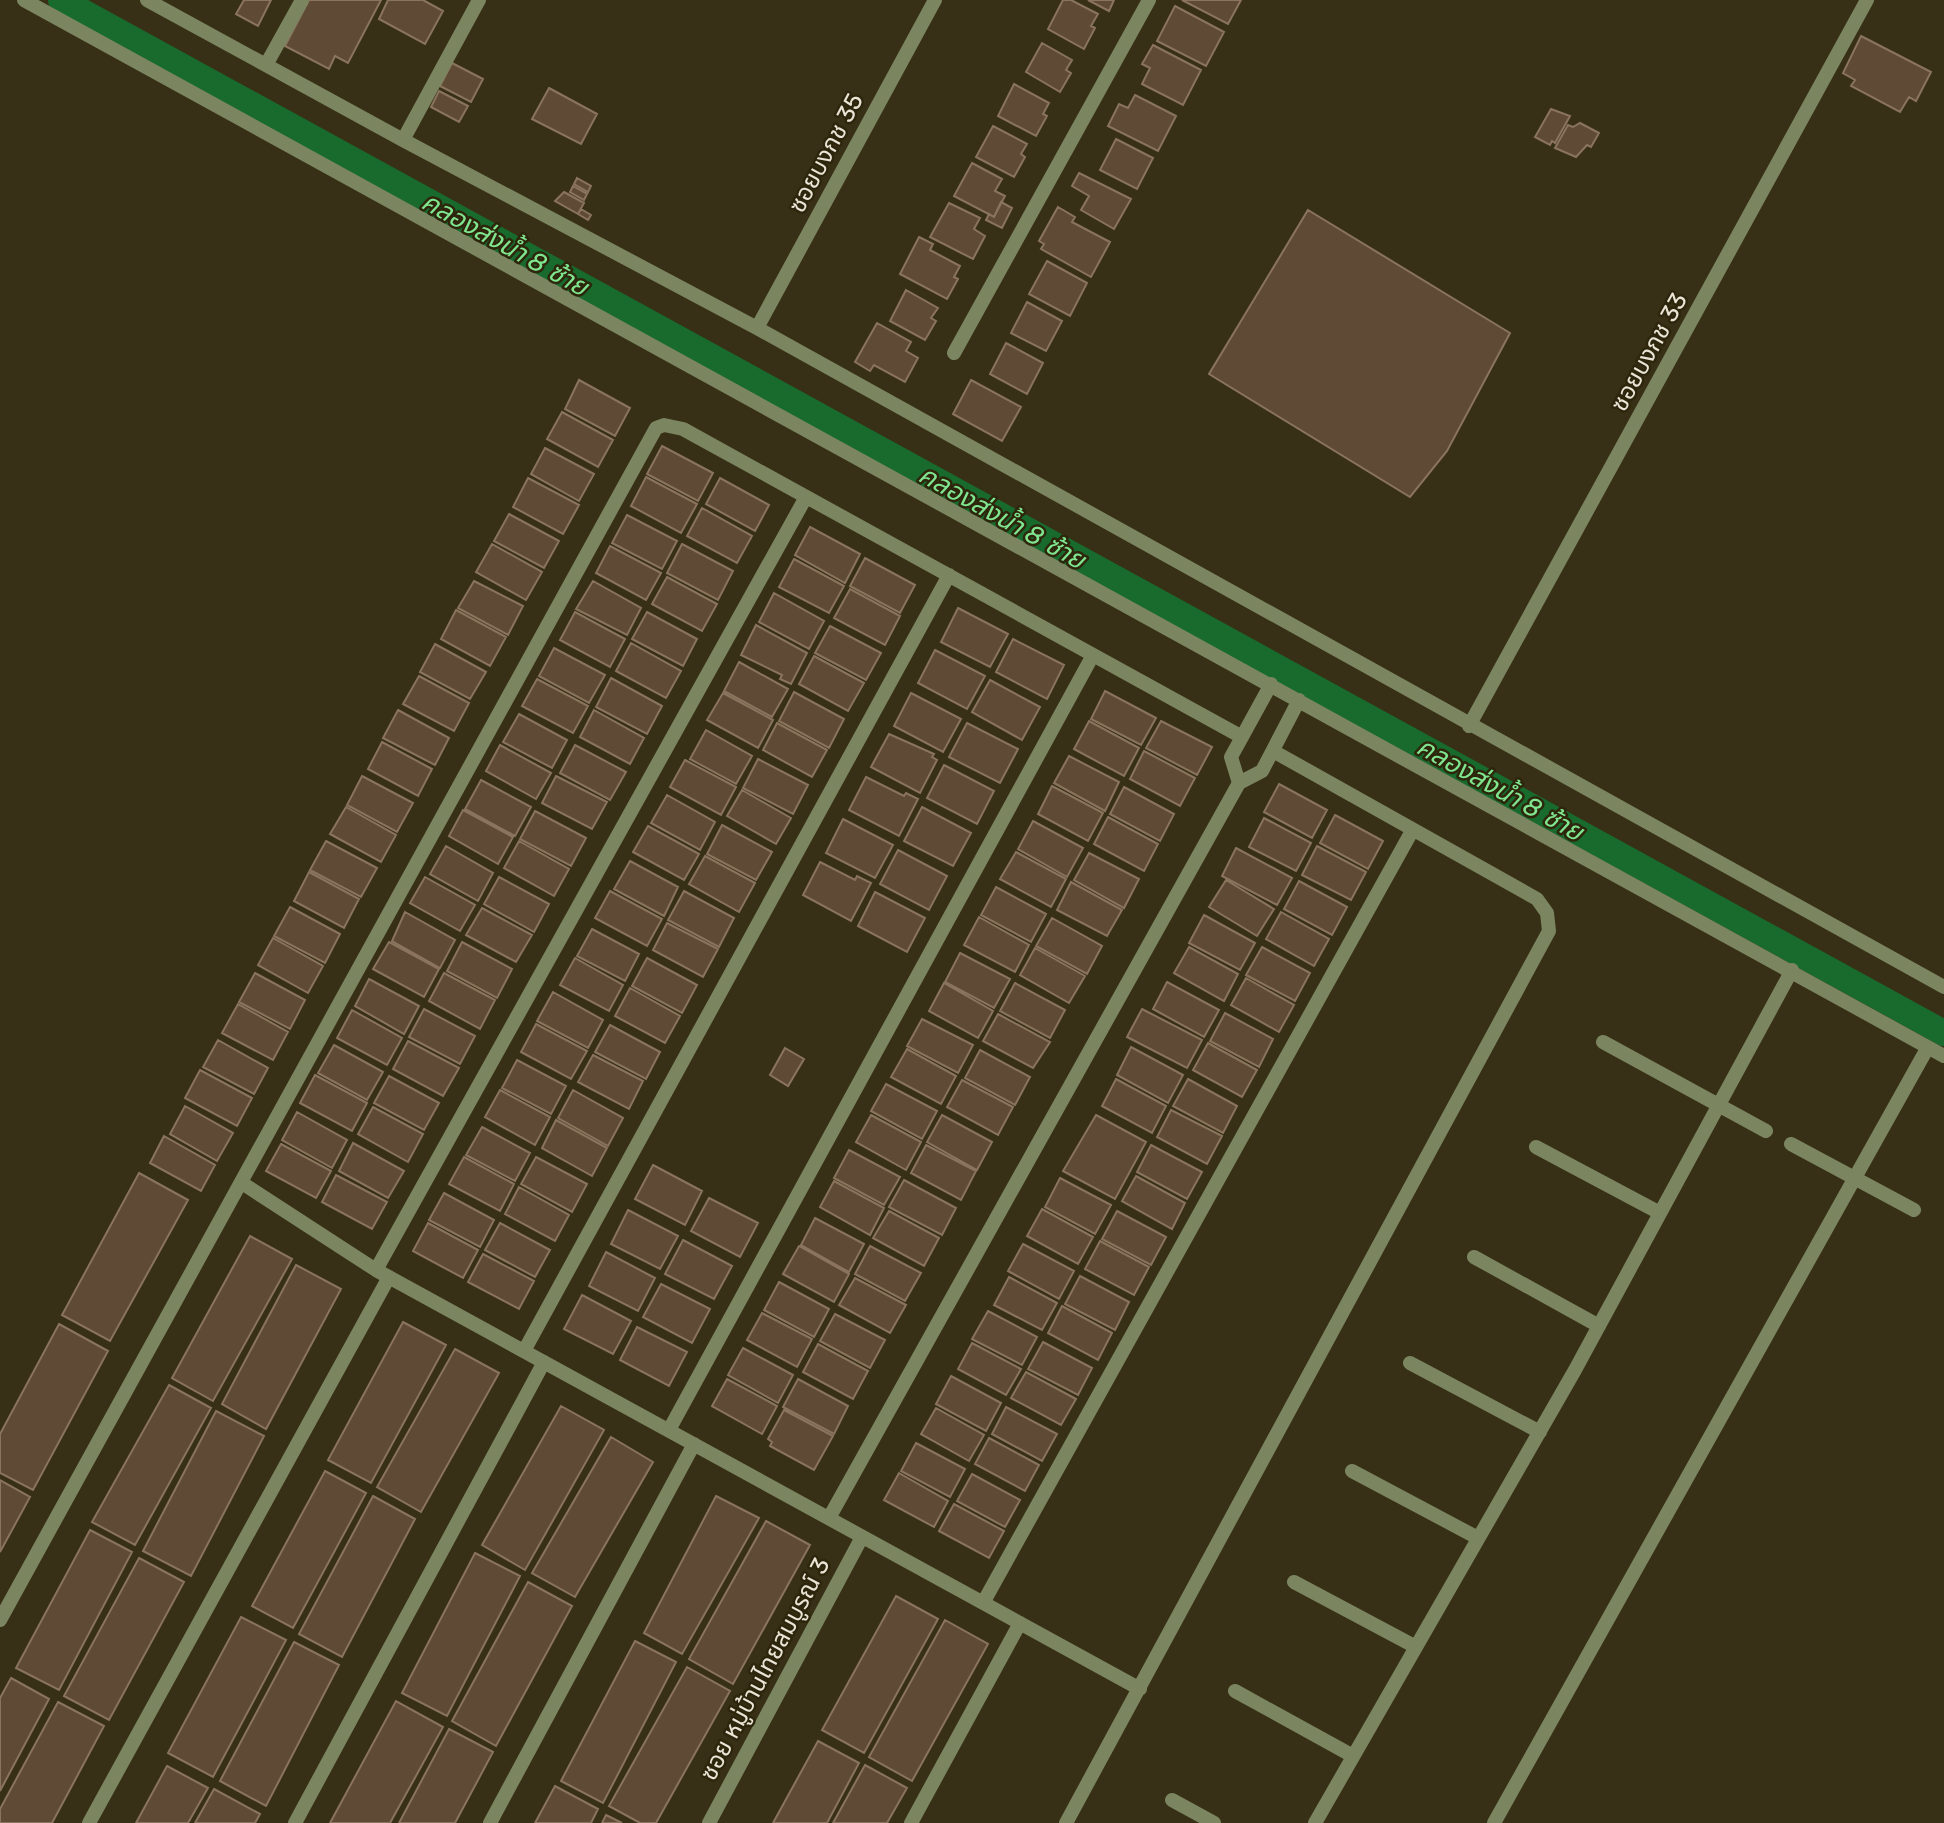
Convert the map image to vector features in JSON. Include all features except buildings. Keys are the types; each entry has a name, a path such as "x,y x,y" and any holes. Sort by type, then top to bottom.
{"street":[{"path":"24,0 1944,1055"},
{"path":"147,0 402,141 757,328 1469,726 1944,987"},
{"path":"266,65 302,0"},
{"path":"402,141 479,0"},
{"name":"ซอยบงกช 35","path":"757,328 935,0"},
{"path":"954,353 1149,0"},
{"name":"ซอยบงกช 33","path":"1469,726 1867,0"},
{"path":"0,1620 656,428 664,425 683,429 1242,737"},
{"path":"89,1823 383,1274 806,497"},
{"path":"524,1351 949,575"},
{"path":"669,1430 1093,655"},
{"path":"1239,783 1231,757 1271,684"},
{"path":"829,1518 1239,783 1262,771 1299,700"},
{"path":"1066,1823 1549,931 1547,913 1536,899 1273,751"},
{"path":"984,1603 1412,831"},
{"path":"1315,1823 1540,1432 1792,970"},
{"path":"1603,1042 1766,1130"},
{"path":"1494,1823 1928,1047"},
{"path":"1791,1144 1913,1210"},
{"path":"1536,1147 1660,1213"},
{"path":"242,1183 383,1274 1140,1689"},
{"path":"1474,1257 1599,1325"},
{"path":"295,1823 544,1362"},
{"path":"1410,1363 1540,1432"},
{"path":"491,1823 694,1444"},
{"path":"1352,1471 1478,1538"},
{"name":"ซอย หมู่บ้านไทยสมบูรณ์ 3","path":"709,1823 862,1536"},
{"path":"1294,1582 1416,1647"},
{"path":"911,1823 1020,1623"},
{"path":"1236,1691 1353,1756"},
{"path":"1172,1800 1214,1823"}],"waterway":[{"name":"คลองส่งน้ำ 8 ซ้าย","path":"61,0 1944,1033"}]}
